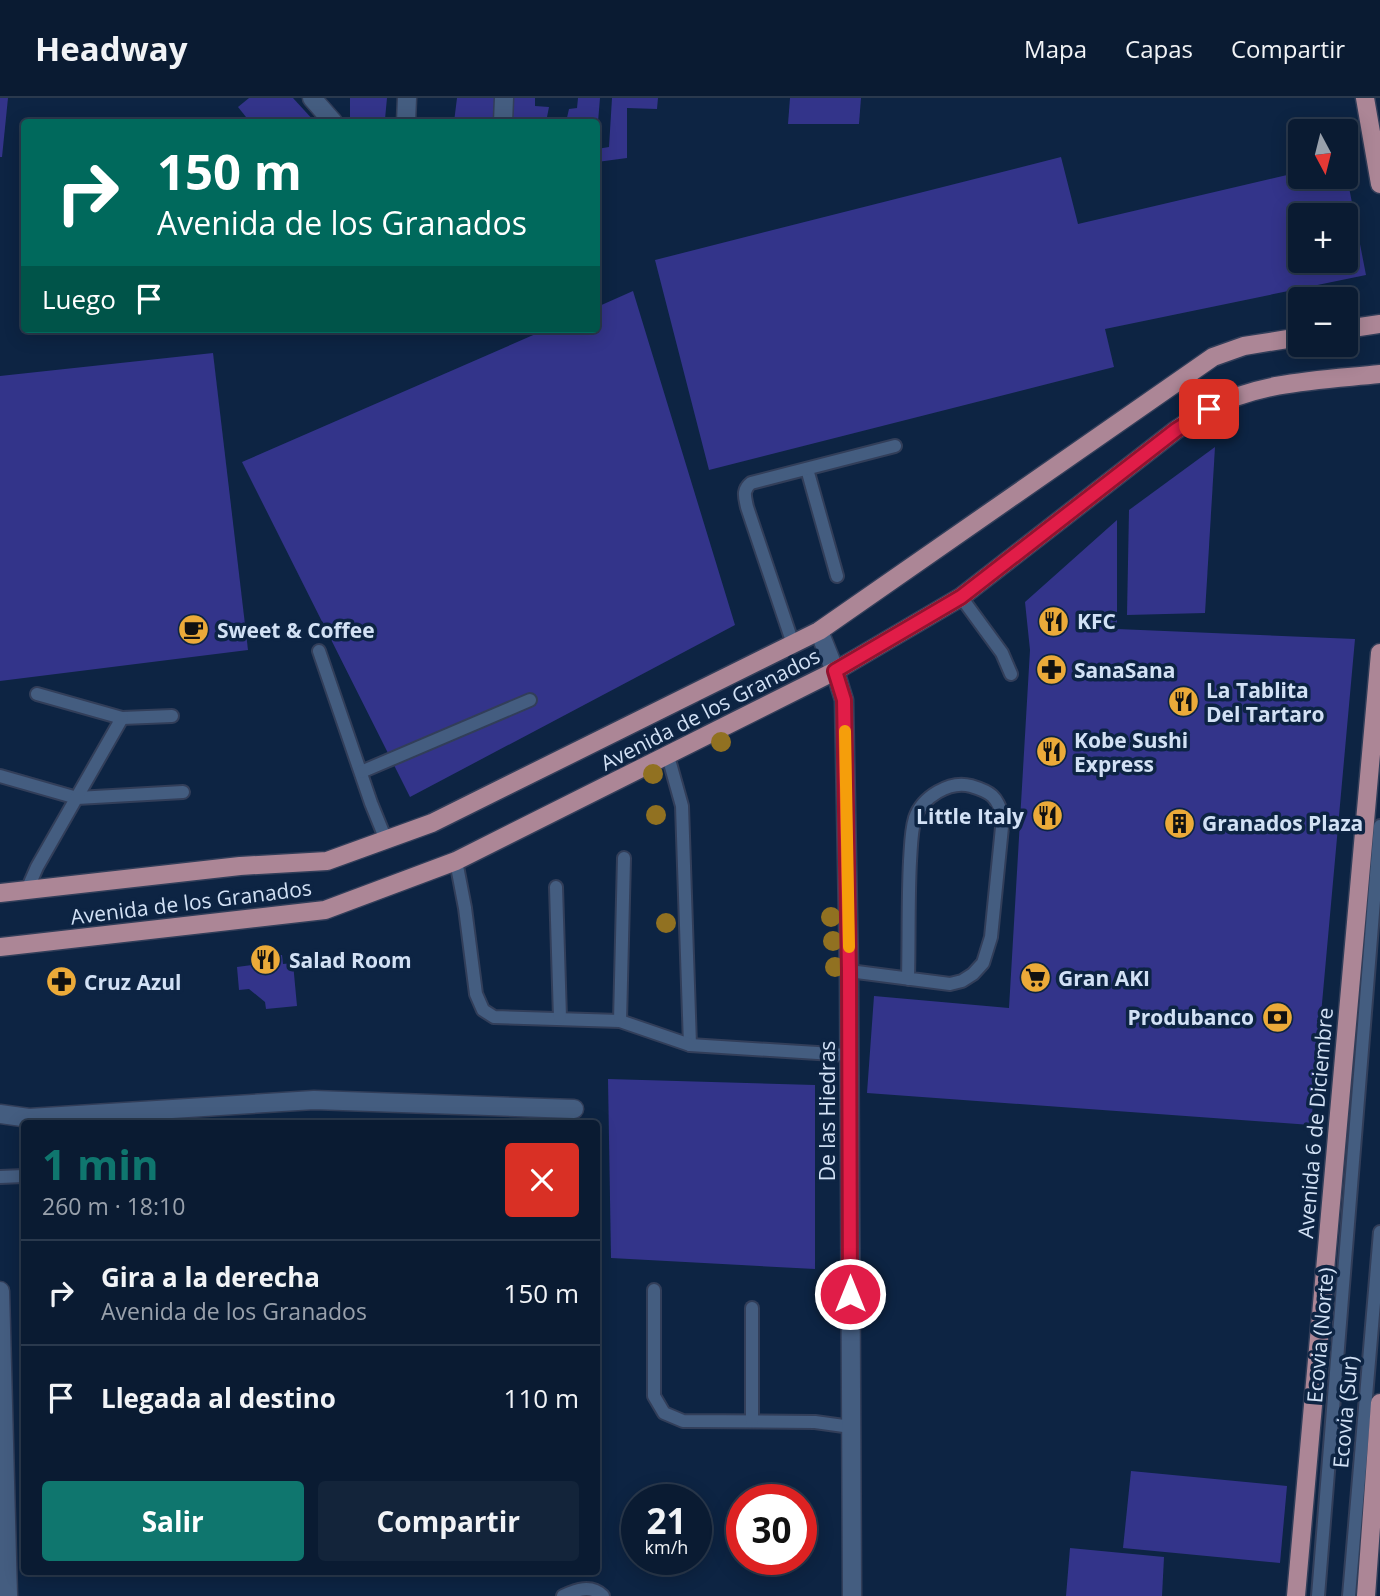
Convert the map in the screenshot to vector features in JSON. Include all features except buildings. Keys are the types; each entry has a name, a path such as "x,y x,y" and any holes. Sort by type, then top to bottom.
{"main road":[{"path":"1364,98 1380,184"},
{"path":"1358,327 1380,324"},
{"name":"Avenida de los Granados","path":"0,893 240,866 327,861 432,823 819,631 1213,357 1244,346 1288,339"},
{"name":"Avenida de los Granados","path":"0,947 325,910 456,861 835,671 961,597 1176,430 1209,409 1245,394 1274,387 1380,374"},
{"name":"Avenida 6 de Diciembre","path":"1296,1596 1380,653"},
{"path":"1366,1596 1380,1403"}],"street":[{"path":"312,98 330,119"},
{"path":"406,119 407,98"},
{"path":"503,119 504,98"},
{"name":"De las Hiedras","path":"819,631 844,700 849,971 852,1596"},
{"path":"0,1114 29,1118 314,1100 574,1109"},
{"path":"0,1291 8,1596"}],"lane":[{"path":"793,644 744,493 746,487 751,483 895,446"},
{"path":"807,468 837,576"},
{"path":"961,597 1002,653 1011,674"},
{"path":"319,651 386,840"},
{"path":"37,694 122,718 172,716"},
{"path":"361,772 530,700"},
{"path":"27,890 37,867 122,718"},
{"path":"668,756 682,806 690,1045"},
{"path":"0,776 78,798 183,792"},
{"path":"849,971 908,979 950,984 962,981 978,968 988,951 1003,817 999,802 987,791 966,785 948,787 921,805 915,819 909,874 908,979"},
{"name":"Ecovia (Norte)","path":"1318,1596 1380,825"},
{"path":"620,1021 624,858"},
{"path":"456,861 466,908 477,994 483,1010 494,1017 620,1021 690,1045 849,1055"},
{"path":"556,887 560,1018"},
{"path":"0,1177 21,1176"},
{"name":"Ecovia (Sur)","path":"1349,1596 1380,1232"},
{"path":"654,1290 654,1396 664,1413 683,1421 815,1422 851,1427"},
{"path":"752,1308 752,1421"},
{"path":"563,1596 579,1588 598,1591 603,1596"}],"slow traffic":[{"path":"845,731 849,947"}],"place":[{"name":"KFC","path":"1054,621"},
{"name":"Sweet & Coffee","path":"194,630"},
{"name":"SanaSana","path":"1051,670"},
{"name":"La Tablita Del Tartaro","path":"1183,702"},
{"name":"Kobe Sushi Express","path":"1051,752"},
{"name":"Little Italy","path":"1047,816"},
{"name":"Granados Plaza","path":"1179,823"},
{"name":"Salad Room","path":"266,960"},
{"name":"Gran AKI","path":"1035,978"},
{"name":"Cruz Azul","path":"61,982"},
{"name":"Produbanco","path":"1277,1017"}],"route":[{"path":"850,1294 849,971 844,700 835,671 961,597 1176,430 1209,409"}]}
